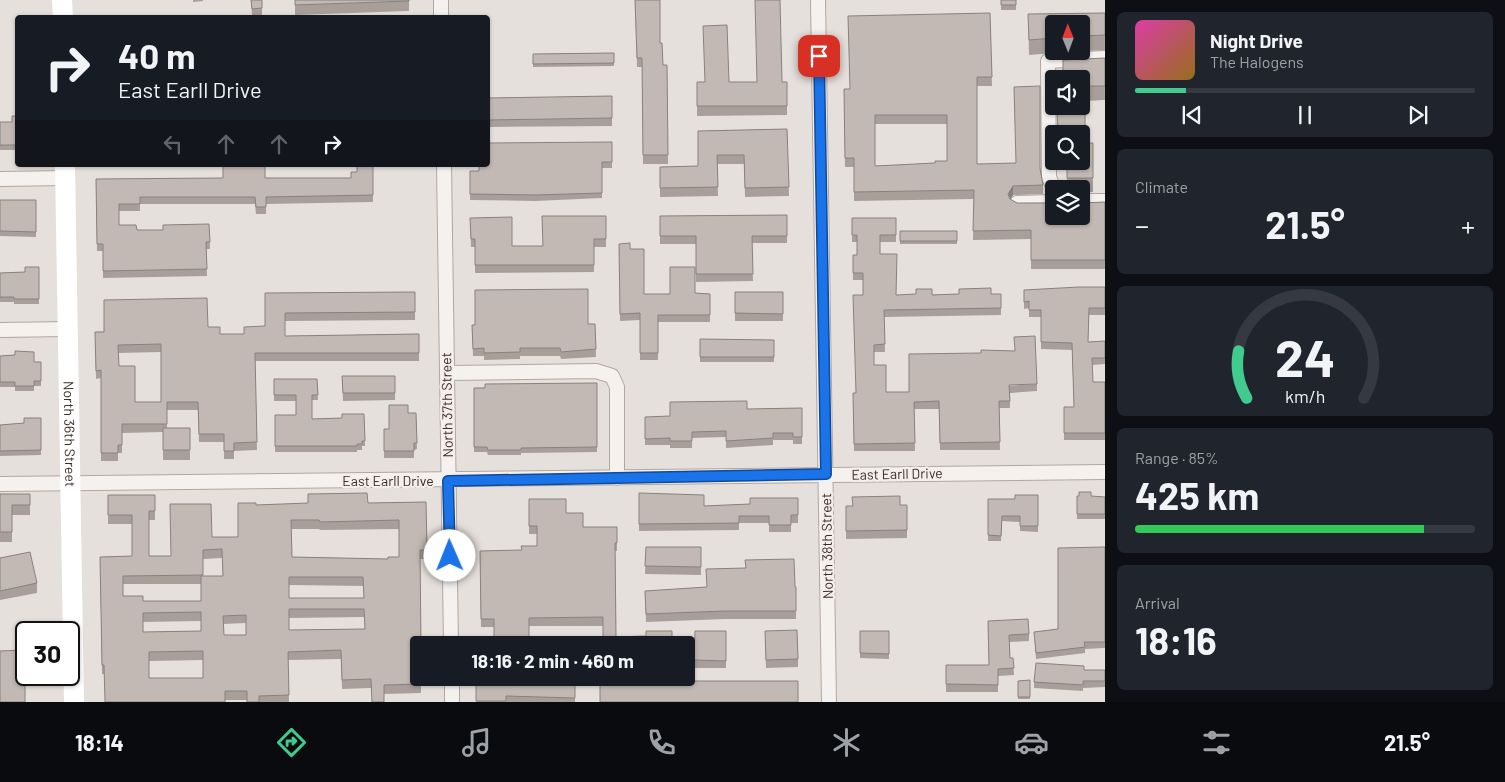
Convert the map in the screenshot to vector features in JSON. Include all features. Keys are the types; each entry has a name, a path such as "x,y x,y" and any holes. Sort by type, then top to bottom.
{"main road":[{"path":"62,0 63,15"},
{"name":"North 36th Street","path":"65,172 74,702"}],"street":[{"path":"441,0 441,15"},
{"name":"North 38th Street","path":"818,0 829,702"},
{"path":"1050,180 1048,61 1105,58"},
{"name":"North 37th Street","path":"444,167 451,636"},
{"path":"0,179 65,172"},
{"path":"1090,201 1105,201"},
{"path":"1017,204 1045,202"},
{"path":"0,330 68,329"},
{"path":"446,373 596,372 612,376 617,387 617,478"},
{"name":"East Earll Drive","path":"0,484 448,481 826,474 1105,472"},
{"path":"452,686 452,702"}],"building":[{"path":"251,0 262,0 262,8 252,9"},
{"path":"295,0 409,0 409,1 295,5"},
{"path":"635,0 660,0 660,43 662,43 663,65 667,65 668,155 643,155 642,58 637,58"},
{"path":"755,0 780,0 782,82 787,82 787,106 697,106 697,82 705,82 703,26 727,25 729,82 757,82"},
{"path":"1001,0 1016,0 1016,5 1001,5"},
{"path":"990,13 992,77 977,77 977,164 1016,163 1014,87 1040,86 1040,168 1043,185 1013,186 1008,194 1010,199 1017,203 1045,203 1045,225 1090,225 1090,203 1105,202 1105,260 1031,260 1031,230 973,231 974,190 854,192 854,158 845,158 844,89 850,89 848,16","holes":["875,115 947,115 947,161 875,166"]},
{"path":"1105,13 1105,35 1090,36 1090,15 1045,15 1045,39 1029,40 1028,14"},
{"path":"614,53 614,63 533,64 533,54"},
{"path":"1105,58 1105,86 1090,86 1090,70 1063,70 1063,60"},
{"path":"612,96 612,118 490,120 490,98"},
{"path":"1057,115 1085,115 1085,125 1058,125"},
{"path":"12,116 15,116 15,145 0,145 0,122 12,122"},
{"path":"787,129 789,187 745,188 744,155 717,155 718,187 660,188 660,167 698,166 698,131"},
{"path":"612,142 612,162 602,162 602,193 470,194 470,171 479,171 479,167 490,167 490,143"},
{"path":"1090,143 1093,143 1093,178 1067,178 1067,170 1090,170"},
{"path":"223,167 265,167 265,178 351,178 351,172 357,172 357,167 373,167 373,195 266,197 266,207 256,207 255,197 140,197 140,204 119,204 119,225 136,225 137,230 163,230 163,225 209,224 210,242 206,242 207,269 103,271 103,244 97,244 96,179 223,178"},
{"path":"0,200 36,200 36,232 0,231"},
{"path":"787,215 787,236 752,236 753,274 696,274 696,236 660,236 660,216"},
{"path":"542,216 606,216 606,239 594,239 594,265 475,265 475,239 471,239 470,218 512,217 512,246 543,246"},
{"path":"852,218 896,218 896,235 880,235 880,254 897,254 896,295 916,294 916,289 932,289 932,295 959,294 959,289 991,288 991,294 1001,294 1001,308 884,310 885,344 874,345 874,365 886,365 886,392 909,392 909,354 981,353 981,350 1015,351 1014,337 1035,336 1037,384 1009,385 1010,401 999,401 1000,442 940,443 939,401 914,402 915,443 854,444 853,393 856,393 853,295 863,295 863,273 853,273 853,255 857,255 857,235 852,235"},
{"path":"900,231 957,231 957,241 900,241"},
{"path":"630,243 630,249 644,249 644,294 670,294 670,267 695,267 695,293 710,294 710,315 658,315 658,353 640,353 640,313 620,314 619,244"},
{"path":"25,267 39,267 39,299 0,297 0,273 25,272"},
{"path":"1105,287 1105,308 1089,308 1088,342 1105,341 1105,358 1092,358 1093,382 1105,382 1105,433 1064,433 1064,407 1074,407 1072,343 1041,342 1041,310 1029,310 1029,301 1024,302 1024,290"},
{"path":"588,289 588,324 595,324 596,349 561,352 560,348 520,348 520,352 484,353 484,348 473,349 472,325 475,325 475,290"},
{"path":"415,292 415,312 285,313 285,336 419,334 419,353 255,353 257,442 234,443 234,451 224,451 224,434 199,434 198,402 167,402 167,424 122,424 122,445 118,445 118,453 101,453 101,370 96,371 95,332 104,332 104,300 207,298 208,327 220,327 220,334 244,334 244,327 265,326 265,293","holes":["161,344 161,402 135,402 135,366 119,366 118,345"]},
{"path":"735,292 783,292 783,314 735,313"},
{"path":"700,339 774,340 774,357 700,357"},
{"path":"15,351 34,352 34,362 41,362 41,381 34,381 34,386 15,386 15,382 0,382 0,356 15,355"},
{"path":"342,376 395,376 395,393 343,393"},
{"path":"274,379 317,379 318,395 312,395 312,419 342,418 342,414 364,414 365,441 362,441 362,444 357,444 357,446 275,446 275,415 296,415 296,395 274,395"},
{"path":"597,383 597,447 488,450 487,447 474,447 474,388 485,388 485,384"},
{"path":"747,401 747,409 802,408 802,437 793,437 793,433 773,433 773,438 726,441 726,431 692,432 692,441 670,441 670,438 645,439 645,417 670,416 670,402"},
{"path":"389,405 408,405 408,413 416,413 417,443 414,443 414,451 384,451 384,429 389,429"},
{"path":"24,418 41,418 41,450 0,451 0,425 24,423"},
{"path":"163,428 190,428 190,450 163,450"},
{"path":"1079,492 1091,492 1091,496 1105,497 1105,514 1077,514 1077,496 1079,496"},
{"path":"367,493 368,503 426,502 427,550 420,550 421,636 410,636 410,684 384,685 384,702 372,702 371,679 342,680 341,650 288,652 289,695 259,696 259,702 247,702 247,691 225,691 225,702 105,702 104,665 102,665 100,557 132,556 132,515 108,515 108,495 155,495 155,511 149,511 149,556 171,556 170,504 211,504 212,537 238,537 238,503 256,503 256,505 308,503 308,494","holes":["291,520 319,520 320,522 399,520 399,557 388,557 388,559 292,557","222,549 223,576 201,576 201,601 143,601 143,596 123,596 123,576 203,575 203,550","289,577 363,577 364,598 289,598","289,609 364,609 365,629 289,630","201,612 201,631 143,632 143,613","246,615 246,635 224,635 223,616","203,651 203,678 149,678 149,652"]},
{"path":"639,493 704,495 704,506 750,504 750,498 798,498 798,515 791,515 791,525 769,525 769,516 739,516 739,523 639,524"},
{"path":"0,494 30,494 30,505 12,505 12,532 0,532"},
{"path":"1015,495 1038,495 1038,526 1020,526 1020,516 1002,516 1001,536 988,535 988,499 1015,499"},
{"path":"900,496 900,505 907,505 907,530 846,531 846,506 853,506 852,497"},
{"path":"529,499 566,499 566,513 583,513 583,527 617,527 617,543 615,543 616,636 603,636 603,617 529,618 529,636 494,636 494,619 481,619 480,551 522,550 521,546 537,546 537,526 529,526"},
{"path":"646,547 701,547 701,567 645,566"},
{"path":"1105,547 1105,642 1084,642 1085,647 1036,653 1034,632 1058,629 1058,548"},
{"path":"30,552 37,583 0,591 0,558"},
{"path":"794,559 796,611 646,614 645,591 707,587 706,569 746,568 745,560"},
{"path":"1028,619 1029,634 1009,635 1010,658 1013,658 1014,668 998,669 998,685 946,684 946,665 989,665 988,621"},
{"path":"797,630 798,659 766,660 765,631"},
{"path":"646,631 672,631 672,636 646,636"},
{"path":"695,631 726,631 726,661 695,660"},
{"path":"860,631 889,631 889,654 860,653"},
{"path":"15,650 15,686 25,686 25,702 0,702 0,651"},
{"path":"1036,663 1084,666 1084,670 1105,670 1105,681 1083,681 1083,685 1034,682"},
{"path":"1030,680 1030,697 1018,697 1018,681"},
{"path":"695,681 798,681 798,702 600,702 600,686 695,686"},
{"path":"476,686 575,686 575,698 506,696 506,701 476,701"}],"route":[{"path":"450,556 448,481 826,474 819,56"}]}
